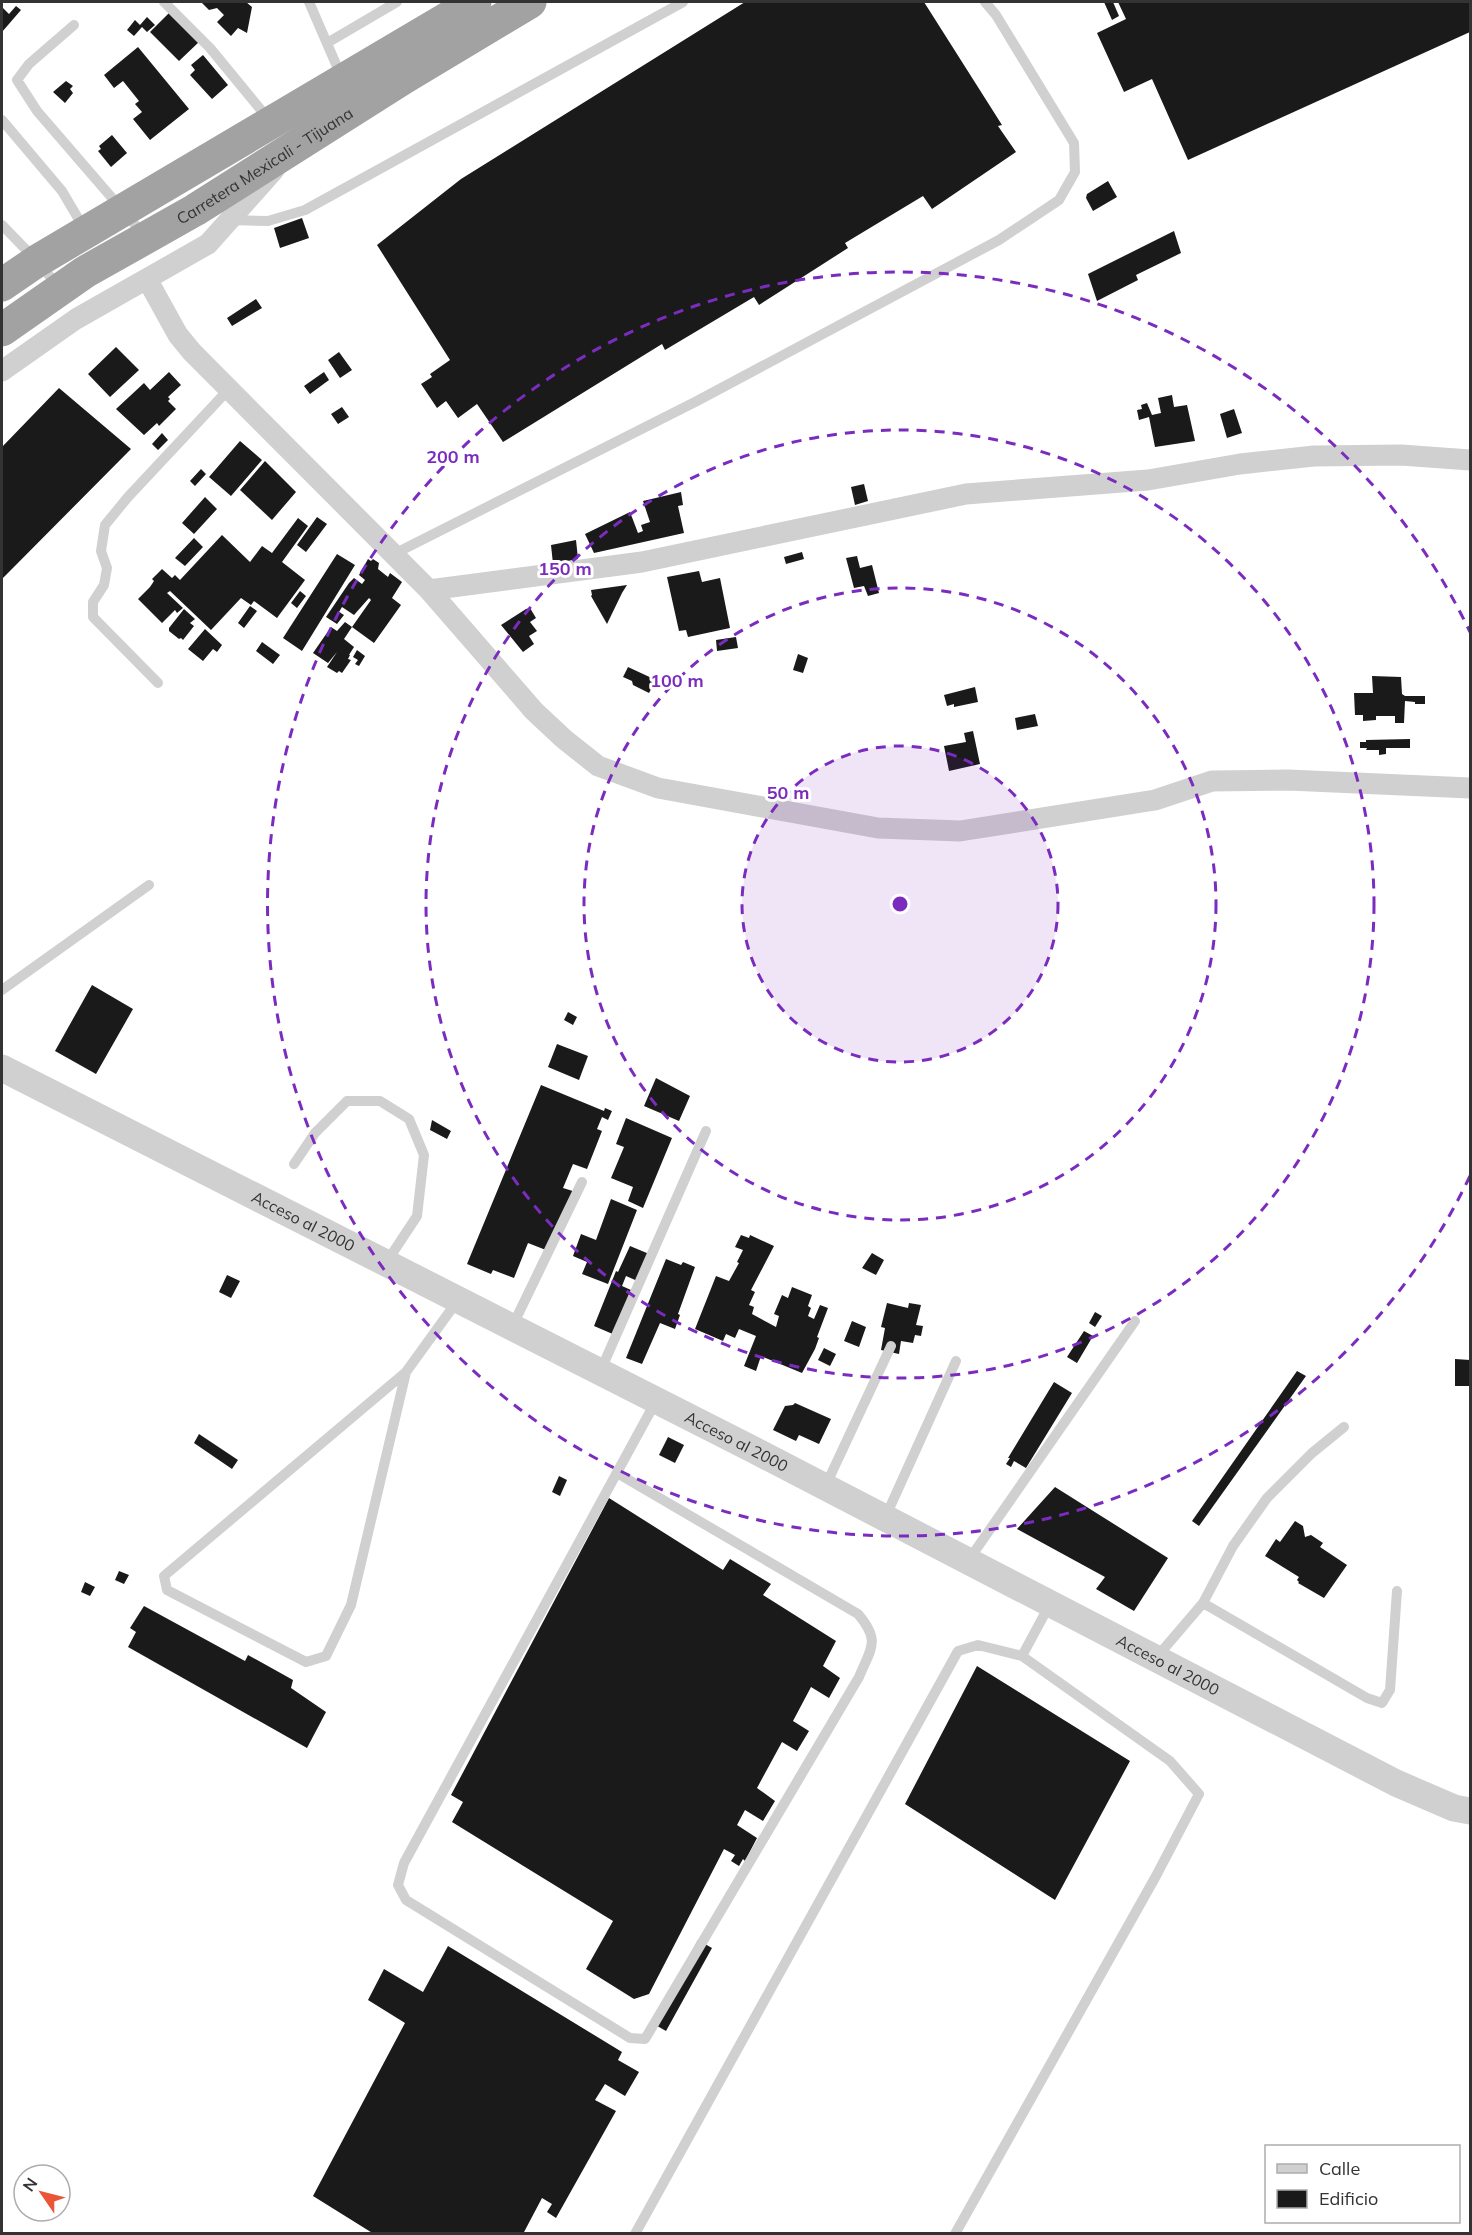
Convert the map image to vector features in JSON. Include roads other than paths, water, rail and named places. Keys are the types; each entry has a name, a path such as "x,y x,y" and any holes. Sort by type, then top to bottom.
{"highway":[{"name":"Carretera Mexicali - Tijuana","path":"2,285 37,261 95,246 146,237 195,210 343,81 475,2"},
{"name":"Carretera Mexicali - Tijuana","path":"2,330 60,288 124,210 405,77 530,2"}],"street":[{"path":"2,370 76,319 208,244 230,220 282,136"},
{"path":"147,279 178,335 192,352 429,590 534,711 598,766 658,788 783,812 878,828 960,831 1155,800 1212,781 1288,780 1470,788"},
{"path":"429,590 642,562 966,494 1125,483 1240,464 1314,456 1401,455 1470,460"},
{"name":"Acceso al 2000","path":"2,1068 825,1487 1396,1783 1454,1808 1470,1811"}],"lane":[{"path":"164,2 210,48 282,136"},
{"path":"309,2 343,81"},
{"path":"327,43 397,2"},
{"path":"230,220 268,221 305,210 683,2"},
{"path":"394,554 697,401 999,240 1059,200 1075,172 1074,143 996,15 985,2"},
{"path":"74,25 30,64 17,80 37,111 146,237"},
{"path":"2,120 62,191 95,246"},
{"path":"2,225 60,288"},
{"path":"158,683 93,617 93,602 104,585 107,568 101,551 105,525 128,497 229,389"},
{"path":"2,990 149,885"},
{"path":"294,1164 315,1133 347,1101 380,1101 409,1119 424,1155 417,1216 386,1263"},
{"path":"600,1372 706,1131"},
{"path":"512,1328 582,1182"},
{"path":"406,1372 351,1605 326,1656 306,1662 167,1590 164,1576 406,1372 458,1300"},
{"path":"968,1561 1135,1321"},
{"path":"825,1487 891,1346"},
{"path":"885,1518 956,1362"},
{"path":"617,1473 858,1614 870,1628 872,1645 859,1677 645,2039 630,2038 406,1900 398,1885 404,1863 656,1401"},
{"path":"1156,1658 1203,1603 1233,1546 1267,1498 1312,1453 1344,1427"},
{"path":"1203,1603 1367,1698 1382,1703 1390,1690 1397,1591"},
{"path":"1022,1656 1050,1603"},
{"path":"635,2234 958,1651 978,1645 1022,1656 1170,1761 1199,1794 1156,1876 955,2234"}]}
